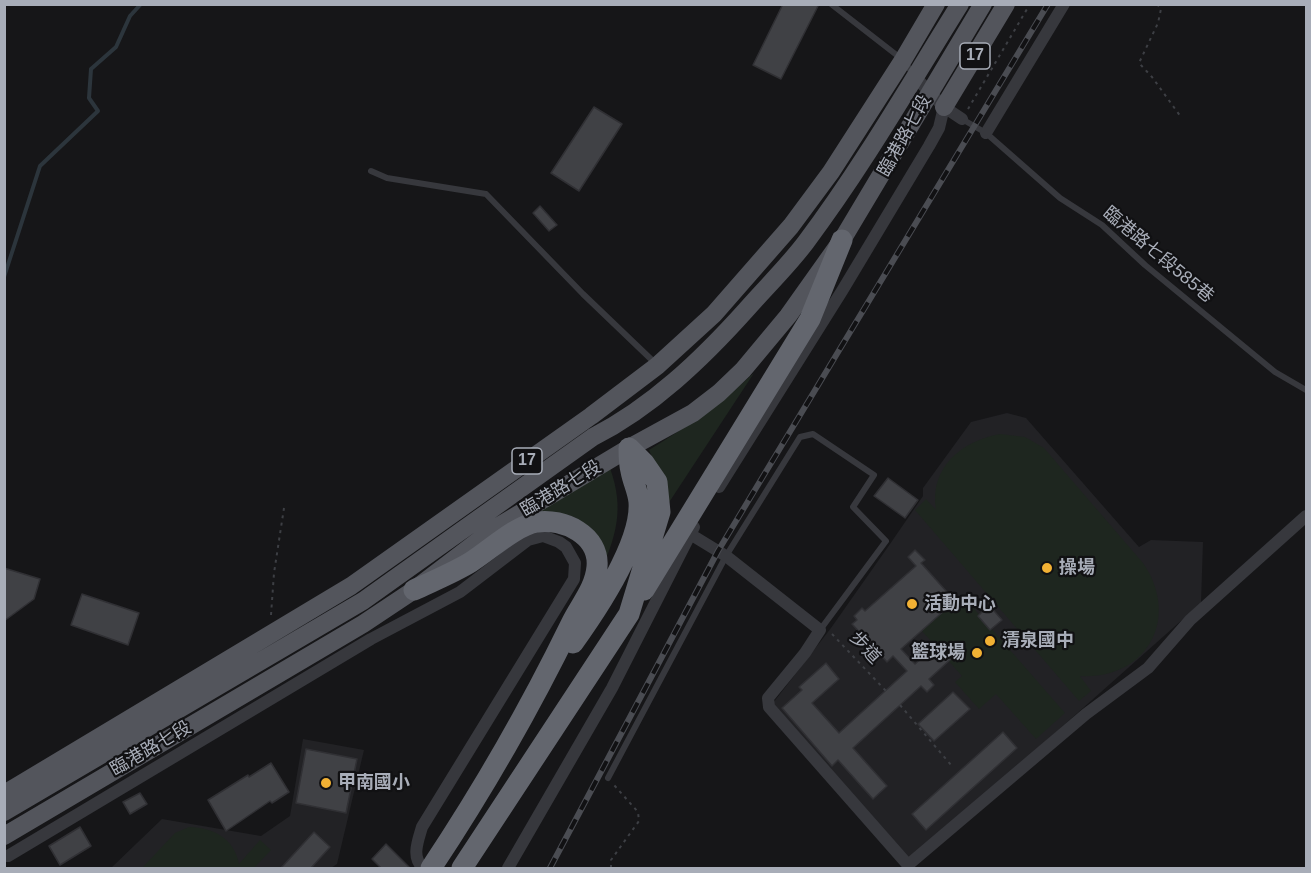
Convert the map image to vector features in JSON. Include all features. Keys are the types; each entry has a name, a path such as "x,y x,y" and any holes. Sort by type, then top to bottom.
{"highway":[{"path":"462,868 629,614 810,320 842,240"},
{"path":"629,448 644,462 657,482 660,512 629,614"},
{"path":"538,692 589,621 619,570 629,546 639,504 631,470 629,448"},
{"path":"414,590 470,563 521,528 533,523 556,522 569,525 587,539 596,556 597,566 592,589 578,610 538,692 459,827 432,868"}],"main road":[{"name":"臨港路七段","path":"4,794 351,586 591,416 657,366 714,314 791,226 831,172 936,4"},
{"name":"臨港路七段","path":"4,812 363,601 593,437 617,425 684,374 727,331 805,243 849,181 916,78 960,4"},
{"name":"臨港路七段","path":"4,836 363,624 414,590 494,529 629,448 693,413 719,393 743,370 788,316 842,240 882,177 929,92 983,4"},
{"name":"臨港路七段","path":"944,107 1006,4"},
{"path":"617,425 629,448"},
{"path":"351,586 363,601"}],"street":[{"path":"986,133 1064,4"},
{"path":"916,78 944,107 962,120"},
{"path":"508,868 612,688 690,534 842,291 929,146 939,128 944,107"},
{"path":"690,534 726,556 820,630 768,698 770,707 910,867 1086,714 1148,668 1190,620 1306,516"},
{"path":"4,856 8,856 371,639 460,592 528,540 543,536 551,538 566,547 572,555 576,572 574,579 422,827 416,849 419,864 423,868"}],"lane":[{"path":"831,4 903,60 916,78"},
{"name":"臨港路七段585巷","path":"962,120 986,133 1060,198 1102,225 1145,265 1275,372 1306,390"},
{"path":"371,171 387,178 486,194 657,366"},
{"path":"608,778 726,556 800,437 813,434 874,475 853,507 886,541 820,630"}],"path":[{"path":"962,120 1030,4"},
{"path":"1157,4 1161,9 1158,22 1139,63 1181,117"},
{"path":"275,632 270,609 284,508"},
{"name":"步道","path":"820,630 834,634 886,691"},
{"path":"900,705 951,765"},
{"path":"608,778 638,812 639,821 611,860 611,868"}],"shaded area":[{"path":"754,373 666,507 666,489 649,450 703,414"},
{"name":"清泉國中","path":"1007,413 1026,418 1139,547 1151,540 1203,542 1201,603 910,862 773,703 831,628 923,496 923,488 971,422"},
{"path":"1000,434 1025,437 1044,448 1143,563 1154,584 1159,604 1157,624 1151,642 1139,657 1123,668 1104,675 1080,676 1091,691 1079,701 915,510 926,499 936,510 935,495 938,481 951,458 973,443"},
{"path":"610,468 617,497 617,523 599,576 584,528 576,518 557,514 523,519"},
{"name":"籃球場","path":"962,595 1065,713 1036,739 996,694 979,709 955,682 962,676 922,631"},
{"name":"甲南國小","path":"303,739 364,750 337,864 331,868 111,868 162,819 261,836 290,816"},
{"path":"189,827 207,830 222,836 233,847 239,864 260,840 271,850 254,868 142,868 175,833"}],"building":[{"path":"783,4 819,4 781,79 753,65"},
{"path":"594,107 622,124 579,191 551,173"},
{"path":"540,206 557,225 549,231 533,213"},
{"path":"888,478 918,500 905,518 874,496"},
{"path":"915,550 925,560 921,563 955,601 901,649 915,664 937,644 951,659 929,679 934,685 927,692 921,686 853,748 887,786 873,799 838,760 832,766 782,708 802,690 799,687 826,663 839,679 812,703 839,733 907,671 893,656 887,662 852,624 857,620 854,616 862,608 865,611 916,566 908,557"},
{"path":"4,568 40,579 34,599 4,621"},
{"path":"82,594 139,613 128,645 71,625"},
{"path":"989,605 1002,620 990,630 978,616"},
{"path":"953,692 970,709 934,741 918,724"},
{"path":"1003,732 1017,748 926,830 912,814"},
{"path":"306,749 357,759 346,813 296,803"},
{"path":"271,763 289,792 272,803 270,801 226,831 208,800"},
{"path":"140,793 147,804 130,814 123,802"},
{"path":"80,827 91,846 60,865 49,846"},
{"path":"314,832 330,847 311,868 281,868"},
{"path":"386,844 410,868 381,868 372,859"}],"waterway":[{"path":"4,277 40,166 98,111 89,98 91,69 116,47 130,16 141,4"}],"railway":[{"path":"550,868 718,551 1048,4"}],"place":[{"name":"操場","path":"1047,568"},
{"name":"活動中心","path":"912,604"},
{"name":"清泉國中","path":"990,641"},
{"name":"籃球場","path":"977,653"},
{"name":"甲南國小","path":"326,783"}]}
